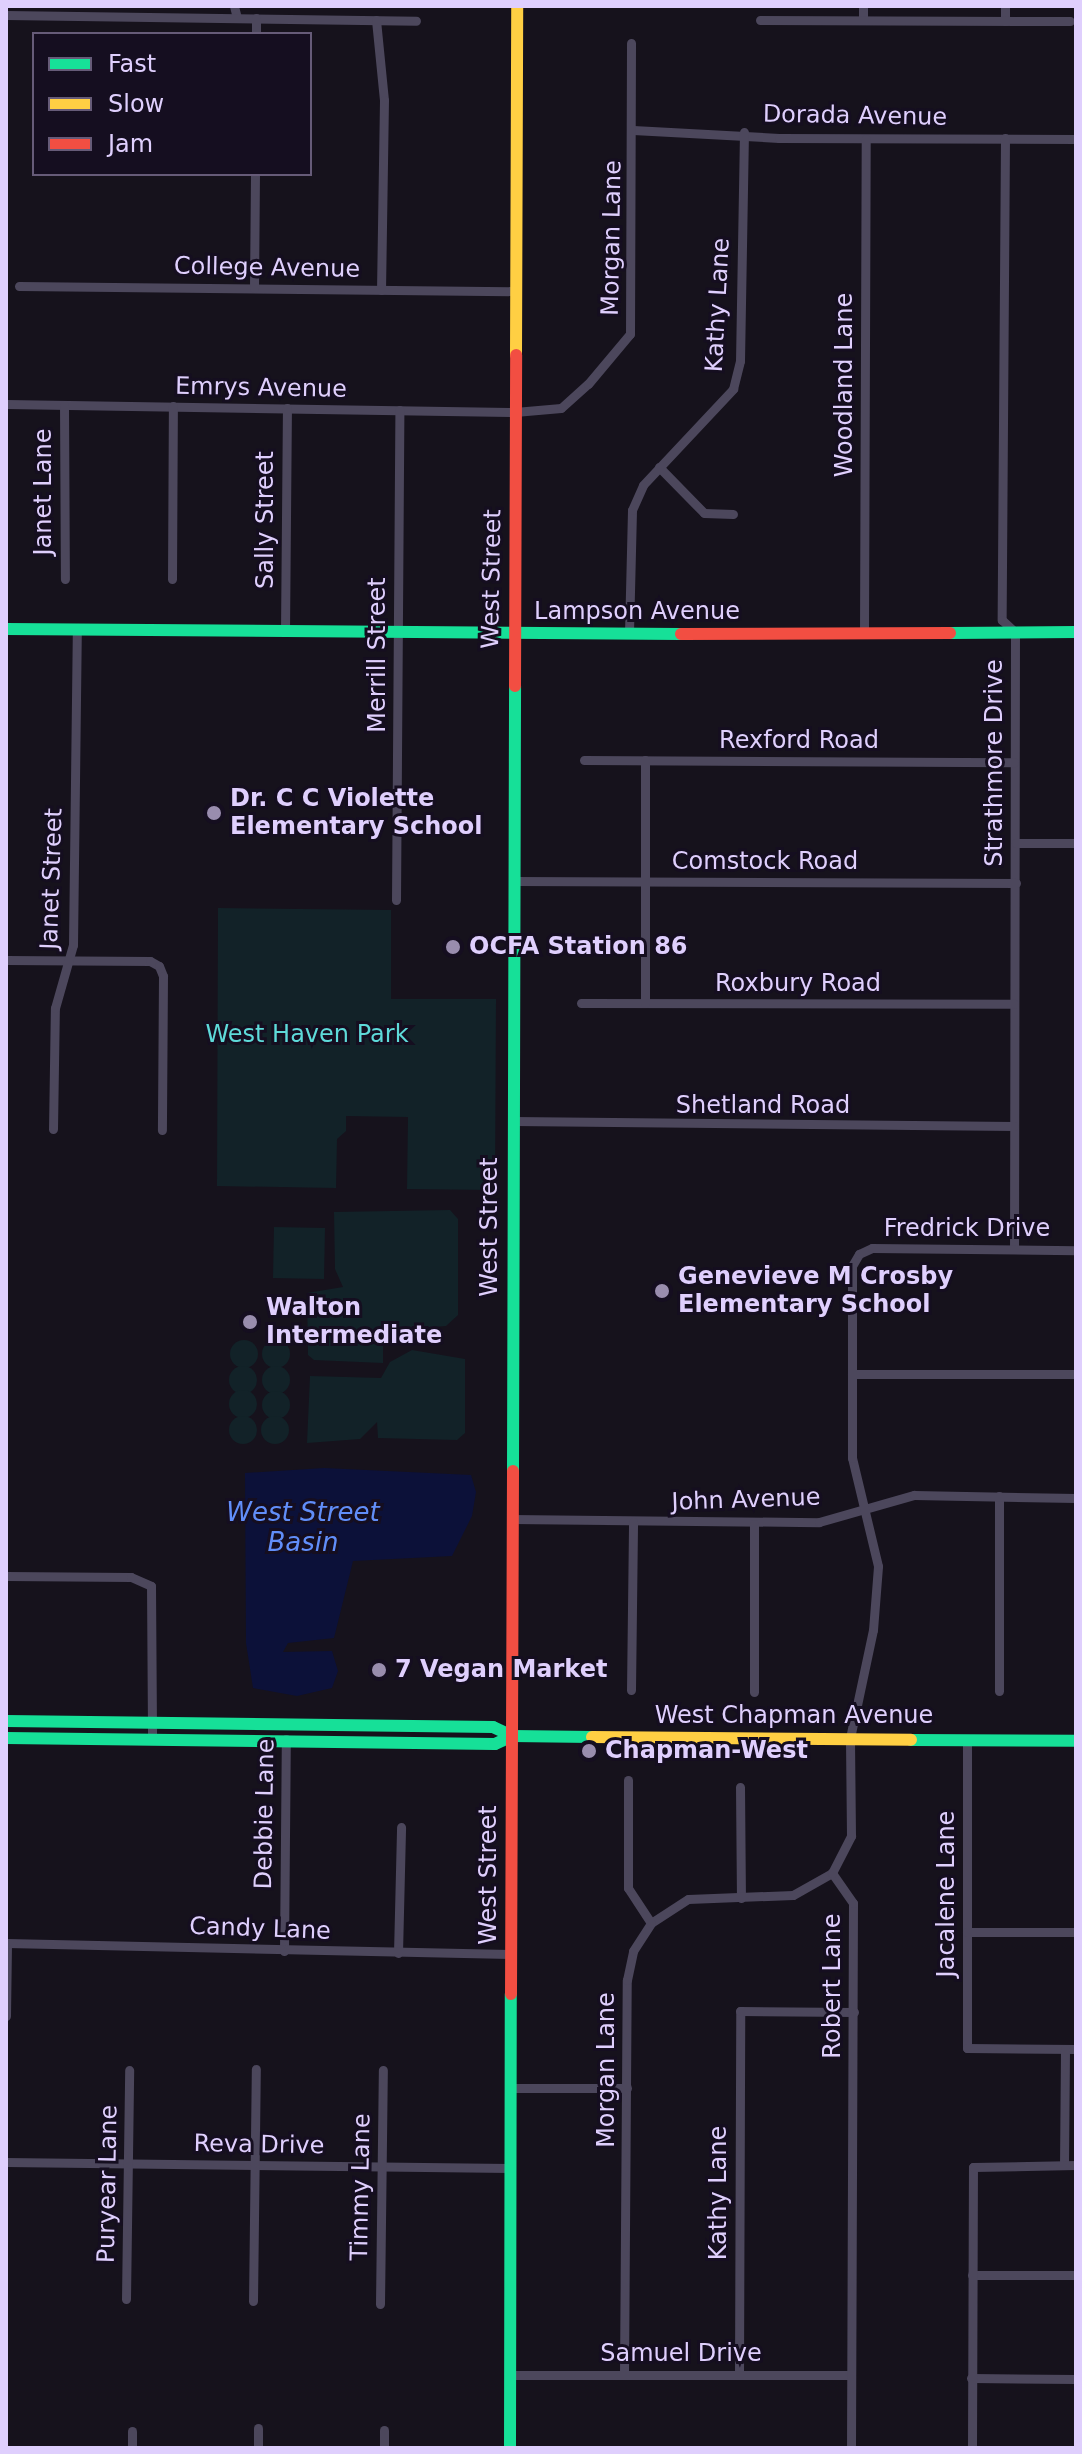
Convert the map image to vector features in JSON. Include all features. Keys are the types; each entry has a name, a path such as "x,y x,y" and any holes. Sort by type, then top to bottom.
{"main road":[{"name":"West Street","path":"510,2448 517,6"},
{"name":"Lampson Avenue","path":"6,629 513,635 1076,632"},
{"name":"West Chapman Avenue","path":"6,1721 493,1727 512,1736 1076,1741"},
{"name":"West Chapman Avenue","path":"6,1738 495,1744 512,1736"}],"street":[{"path":"234,6 237,18"},
{"path":"863,6 863,19"},
{"path":"1005,6 1005,21"},
{"path":"6,15 416,21"},
{"path":"256,18 256,32"},
{"path":"376,20 384,100 381,290"},
{"path":"760,20 1070,21"},
{"name":"Morgan Lane","path":"515,412 561,408 630,334 631,43"},
{"name":"Dorada Avenue","path":"633,130 866,139 1076,139"},
{"name":"Kathy Lane","path":"629,633 632,510 659,467 733,389 740,361 744,132"},
{"name":"Strathmore Drive","path":"1005,138 1002,620 1015,632 1014,1249"},
{"name":"Woodland Lane","path":"864,633 866,139"},
{"path":"254,288 255,176"},
{"name":"College Avenue","path":"19,286 516,291"},
{"name":"Emrys Avenue","path":"6,404 515,412"},
{"name":"Janet Lane","path":"64,405 65,579"},
{"path":"172,579 173,406"},
{"name":"Sally Street","path":"285,632 287,408"},
{"name":"Merrill Street","path":"396,900 399,410"},
{"path":"659,467 704,513 733,514"},
{"name":"Janet Street","path":"53,1129 55,1008 70,960 77,630"},
{"name":"Rexford Road","path":"584,760 1014,762"},
{"path":"645,760 648,881 645,1003"},
{"path":"1016,843 1076,843"},
{"name":"Comstock Road","path":"514,881 1016,883"},
{"path":"6,960 150,961 159,966 163,976 162,1130"},
{"name":"Roxbury Road","path":"581,1003 1014,1004"},
{"name":"Shetland Road","path":"513,1121 1014,1126"},
{"name":"Fredrick Drive","path":"852,1374 852,1266 859,1254 872,1248 1076,1250"},
{"path":"628,1780 628,1888 651,1923 688,1899 793,1895 832,1873 851,1836 850,1738 873,1630 878,1566 852,1458 852,1374 1076,1374"},
{"name":"John Avenue","path":"511,1519 754,1524 819,1522 914,1495 1076,1498"},
{"path":"999,1496 999,1691"},
{"path":"631,1690 633,1522"},
{"path":"754,1524 754,1692"},
{"path":"6,1576 144,1581 155,1599 152,1740"},
{"name":"Debbie Lane","path":"284,1951 286,1725"},
{"name":"Jacalene Lane","path":"967,1740 967,2048 1070,2049"},
{"path":"740,1787 741,1898"},
{"path":"398,1953 401,1827"},
{"name":"Robert Lane","path":"832,1873 853,1903 851,2448"},
{"name":"Morgan Lane","path":"624,2374 629,1965 651,1923"},
{"path":"967,1932 1076,1932"},
{"path":"6,2016 7,1943"},
{"name":"Candy Lane","path":"7,1943 511,1954"},
{"name":"Kathy Lane","path":"739,2374 740,2011 854,2012"},
{"path":"1064,2165 1070,2049"},
{"path":"253,2301 256,2069"},
{"name":"Puryear Lane","path":"126,2299 129,2070"},
{"name":"Timmy Lane","path":"380,2304 383,2070"},
{"path":"512,2088 627,2088"},
{"name":"Reva Drive","path":"6,2162 511,2168"},
{"path":"972,2448 973,2167 1076,2165"},
{"path":"972,2275 1076,2275"},
{"name":"Samuel Drive","path":"510,2375 851,2375"},
{"path":"971,2378 1076,2379"},
{"path":"258,2428 258,2448"},
{"path":"384,2430 384,2448"},
{"path":"132,2431 132,2448"}],"green space":[{"name":"West Haven Park","path":"218,908 391,910 391,999 496,999 495,1190 407,1189 408,1117 346,1116 346,1131 337,1139 336,1188 217,1186"},
{"path":"450,1210 458,1219 458,1315 446,1326 396,1330 383,1324 383,1363 314,1360 308,1355 307,1293 343,1287 335,1269 334,1212"},
{"path":"274,1227 325,1228 324,1279 273,1278"},
{"path":"244,1340 254,1344 258,1354 254,1364 244,1368 234,1364 230,1354 234,1344"},
{"path":"276,1340 286,1344 290,1354 286,1364 276,1368 266,1364 262,1354 266,1344"},
{"path":"412,1350 465,1359 465,1433 457,1440 378,1438 377,1422 360,1439 307,1443 310,1376 381,1378 390,1362"},
{"path":"243,1366 253,1370 257,1380 253,1390 243,1394 233,1390 229,1380 233,1370"},
{"path":"276,1366 286,1370 290,1380 286,1390 276,1394 266,1390 262,1380 266,1370"},
{"path":"243,1390 253,1394 257,1404 253,1414 243,1418 233,1414 229,1404 233,1394"},
{"path":"276,1391 286,1395 290,1405 286,1415 276,1419 266,1415 262,1405 266,1395"},
{"path":"243,1416 253,1420 257,1430 253,1440 243,1444 233,1440 229,1430 233,1420"},
{"path":"275,1416 285,1420 289,1430 285,1440 275,1444 265,1440 261,1430 265,1420"}],"water":[{"name":"West Street Basin","path":"324,1468 471,1475 476,1492 472,1516 452,1556 353,1561 334,1638 288,1643 283,1652 332,1651 338,1671 332,1688 297,1696 253,1688 246,1643 245,1473"}],"traffic: fast":[{"path":"6,629 681,634"},
{"path":"950,633 1076,632"},
{"path":"513,1471 515,686"},
{"path":"6,1721 493,1727 512,1736"},
{"path":"6,1738 495,1744 512,1736 592,1737"},
{"path":"911,1740 1076,1741"},
{"path":"510,2448 511,1994"}],"traffic: slow":[{"path":"516,355 517,6"},
{"path":"592,1737 911,1740"}],"traffic: jam":[{"path":"515,686 516,355"},
{"path":"681,634 950,633"},
{"path":"511,1994 513,1471"}],"place":[{"name":"Dr. C C Violette Elementary School","path":"214,813"},
{"name":"OCFA Station 86","path":"453,947"},
{"name":"Genevieve M Crosby Elementary School","path":"662,1291"},
{"name":"Walton Intermediate","path":"250,1322"},
{"name":"7 Vegan Market","path":"379,1670"},
{"name":"Chapman-West","path":"589,1751"}]}
